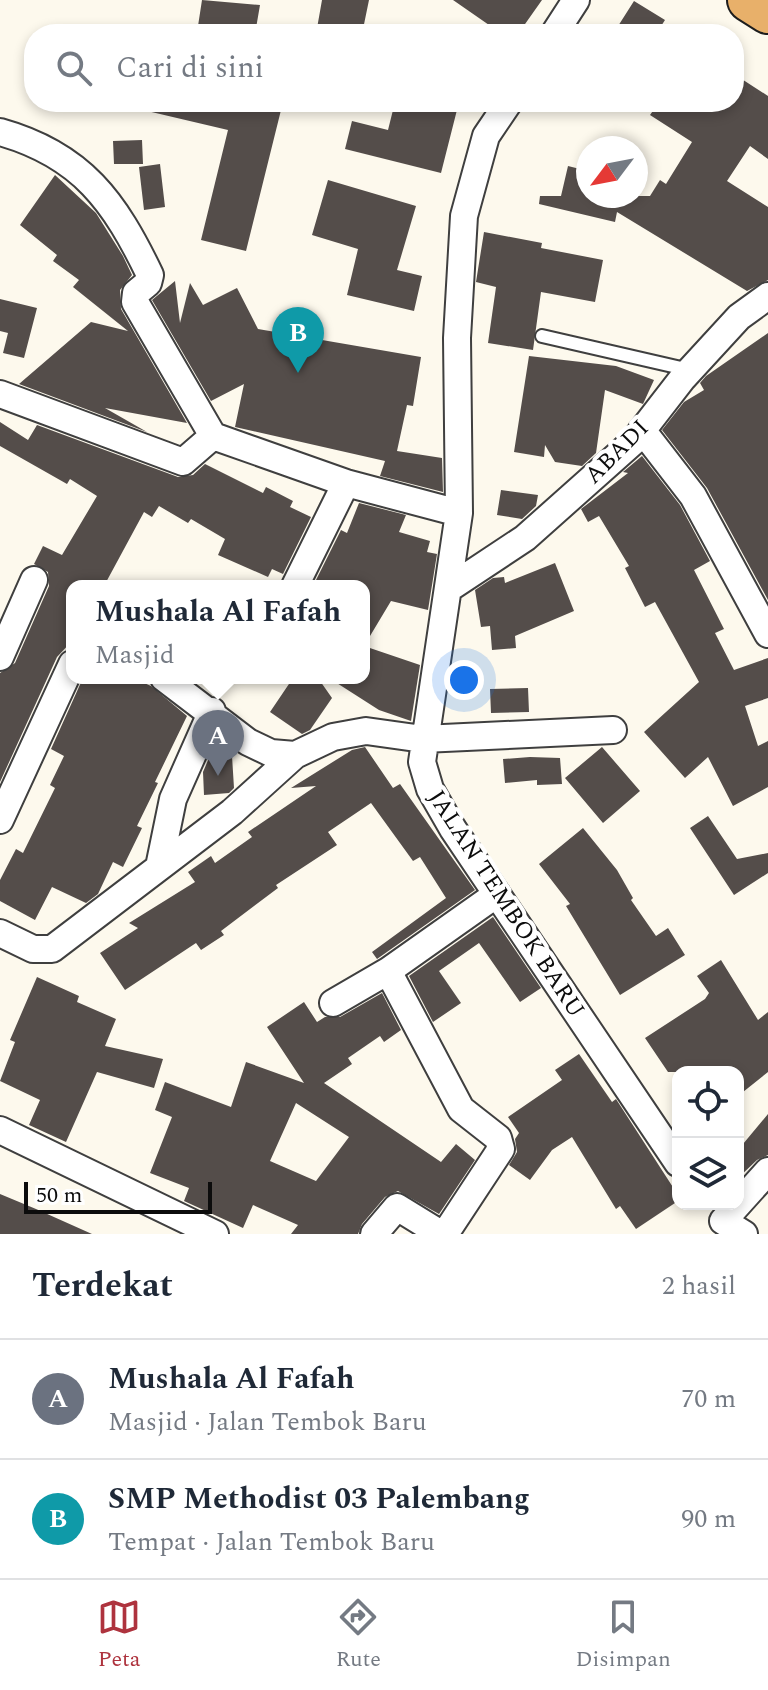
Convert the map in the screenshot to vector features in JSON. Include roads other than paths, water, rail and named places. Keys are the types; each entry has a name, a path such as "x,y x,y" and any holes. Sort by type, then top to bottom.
{"highway":[{"path":"749,0 768,12"}],"street":[{"path":"560,24 576,0"},
{"name":"JALAN TEMBOK BARU","path":"502,112 486,136 464,216 457,338 459,513 422,762 430,789 672,1154"},
{"path":"0,132 25,139 68,161 104,196 122,222 150,275 148,283 136,293 135,302 213,436 346,483 459,513"},
{"name":"ABADI","path":"448,589 525,538 642,430 690,370 739,317 768,296"},
{"path":"0,394 183,462 213,436"},
{"path":"642,430 693,496 768,634"},
{"path":"298,580 346,483"},
{"path":"0,657 34,580"},
{"path":"0,820 66,677"},
{"path":"173,684 212,711 248,742 271,753 295,755"},
{"path":"159,867 173,799 212,711"},
{"path":"0,933 33,949 52,949 232,812 295,755 333,737 366,731 423,739 613,730"},
{"path":"333,1003 388,971 497,894"},
{"path":"374,1234 397,1207 443,1234 501,1149 498,1138 461,1109 388,971"},
{"path":"0,1130 207,1232"},
{"path":"722,1223 768,1171"}],"lane":[{"path":"542,336 690,370"}],"place":[{"name":"SMP Methodist 03 Palembang","path":"298,373"},
{"name":"Mushala Al Fafah","path":"218,776"}]}
